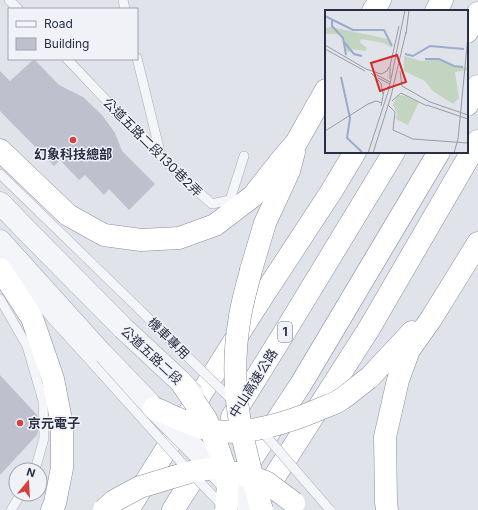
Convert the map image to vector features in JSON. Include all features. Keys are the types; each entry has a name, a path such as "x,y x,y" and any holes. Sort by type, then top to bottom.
{"highway":[{"path":"374,10 380,0"},
{"path":"437,10 442,0"},
{"path":"468,30 478,13"},
{"path":"468,103 478,86"},
{"path":"0,150 68,215 104,235 141,240 179,238 215,225 253,196 296,143 325,92"},
{"path":"253,510 370,327 478,141"},
{"path":"262,510 237,435 235,364 239,323 251,270 265,223 289,171 296,143"},
{"path":"128,510 255,308 331,192 353,153"},
{"name":"中山高速公路","path":"173,510 292,320 393,153"},
{"path":"225,510 438,153"},
{"path":"225,510 223,474 218,448 237,435 298,418 339,401 369,378 411,334 478,242"},
{"path":"387,510 385,437 398,380 409,350 432,320 478,242"},
{"path":"8,268 32,318 53,379 62,425 62,468 55,503 52,510"},
{"path":"181,382 206,419 237,435"},
{"path":"154,408 196,426 237,435"},
{"path":"104,510 114,501 140,487 190,472 252,477 266,482 297,507"}],"street":[{"name":"公道五路二段","path":"0,203 123,328 181,382"},
{"path":"0,241 97,359 154,408 223,474 253,510"},
{"path":"237,435 297,507"}],"lane":[{"path":"10,0 17,8"},
{"name":"公道五路二段130巷2弄","path":"67,60 192,187 212,204 230,200 244,156"},
{"path":"138,60 162,157"},
{"name":"機車專用","path":"0,174 237,404"},
{"path":"0,252 8,268 52,319 97,359 190,472 225,510"},
{"path":"0,299 27,346 43,401 44,438 37,462"},
{"path":"237,435 330,510"}],"building":[{"name":"幻象科技總部","path":"33,60 35,60 59,85 83,97 102,115 115,133 122,151 155,184 129,210 109,189 104,195 85,175 79,180 60,160 54,166 0,111 0,71 10,81"},
{"name":"京元電子","path":"0,375 37,415 38,432 37,435 12,462 8,462 8,466 0,475"}],"place":[{"name":"幻象科技總部","path":"73,140"},
{"name":"京元電子","path":"20,423"}]}
